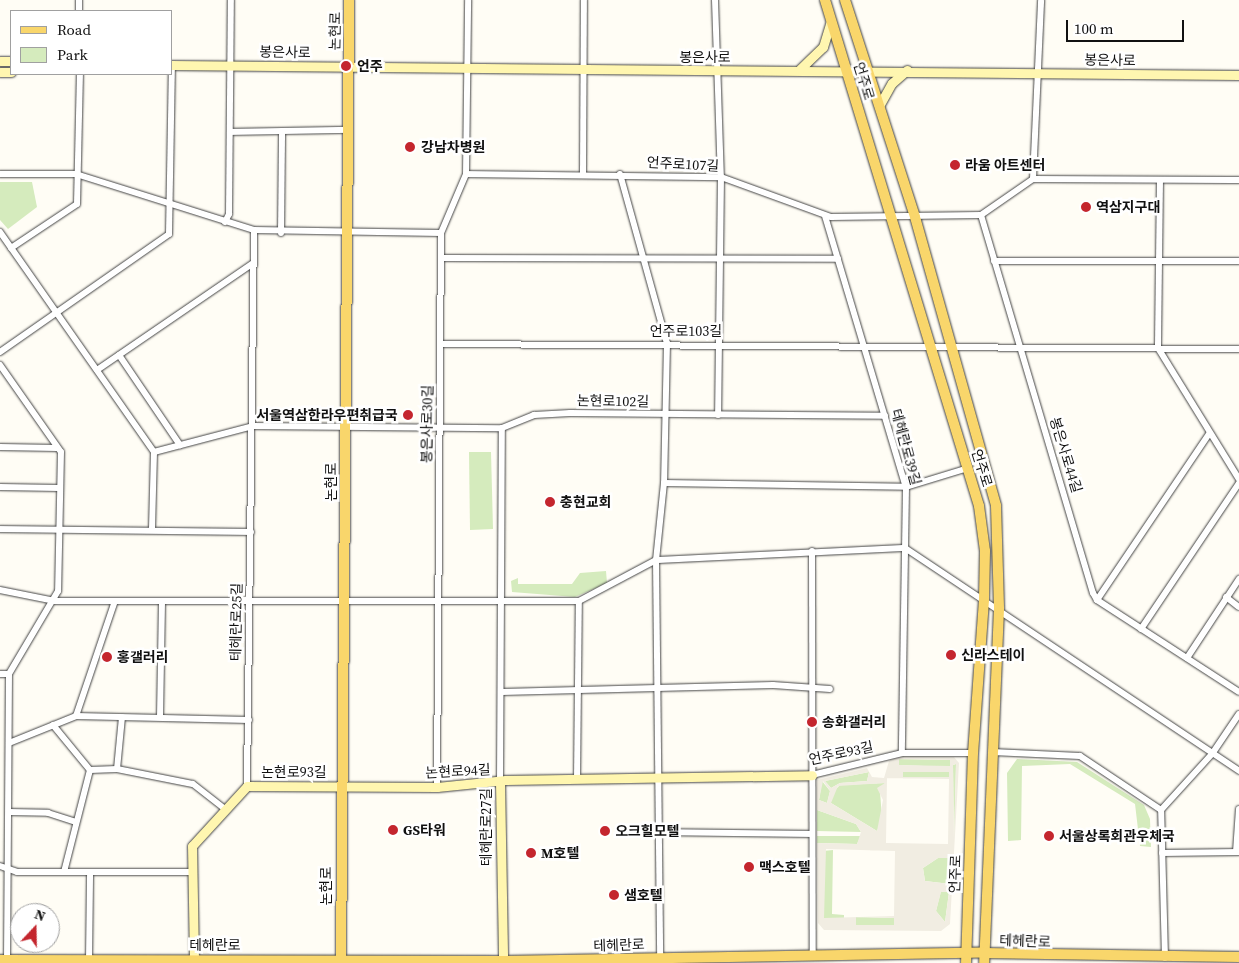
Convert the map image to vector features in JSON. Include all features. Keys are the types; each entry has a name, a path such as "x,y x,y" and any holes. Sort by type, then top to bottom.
{"main road":[{"name":"논현로","path":"341,961 349,0"},
{"name":"언주로","path":"825,0 932,344 968,468 985,551 984,600 973,753 966,958"},
{"name":"언주로","path":"845,0 915,217 996,506 999,609 984,958"},
{"path":"800,70 824,48 831,21"},
{"name":"봉은사로","path":"172,65 718,71 908,69 1239,75"},
{"path":"879,106 892,83 908,69"},
{"name":"언주로93길","path":"655,778 812,775"},
{"name":"논현로94길","path":"341,786 436,787 500,782 655,778"},
{"name":"테헤란로27길","path":"500,782 502,961"},
{"path":"194,959 192,846 247,786"},
{"name":"논현로93길","path":"247,786 341,786"},
{"name":"테헤란로","path":"3,960 194,959 465,962 813,956 966,958 1239,957"}],"street":[{"path":"225,222 230,214 231,0"},
{"name":"봉은사로30길","path":"436,787 440,234 466,174 468,0"},
{"path":"583,174 584,0"},
{"path":"715,0 721,178 718,415"},
{"path":"1033,179 1041,0"},
{"path":"0,352 169,234 173,204 172,65"},
{"path":"12,248 77,204 76,174 80,75"},
{"path":"230,132 349,130"},
{"path":"281,233 282,131"},
{"path":"0,174 76,174 254,230 281,233 440,234"},
{"name":"언주로107길","path":"466,174 620,174 721,178 825,216 915,217"},
{"path":"620,174 668,344 664,483 656,560 657,688 655,778 660,958"},
{"path":"915,217 982,215 1033,179 1239,180"},
{"path":"1160,180 1158,348 1239,479"},
{"name":"봉은사로44길","path":"982,215 994,261 1097,600"},
{"name":"테헤란로39길","path":"825,216 906,487 902,753"},
{"name":"테헤란로25길","path":"247,786 254,230"},
{"path":"0,232 154,452 152,530"},
{"path":"441,258 838,259"},
{"path":"994,261 1158,263 1239,261"},
{"path":"97,370 253,263"},
{"name":"언주로103길","path":"440,344 720,344 864,347 932,344 951,346 1239,349"},
{"path":"119,355 180,445"},
{"path":"0,365 61,452 55,601 9,674 10,871 3,960"},
{"name":"논현로102길","path":"154,452 253,426 502,428 534,415 885,416"},
{"name":"테헤란로27길","path":"500,782 502,428"},
{"path":"1210,434 1097,600 1239,692"},
{"path":"0,447 58,448"},
{"path":"664,483 906,487 968,468"},
{"path":"1141,629 1239,483"},
{"path":"0,487 59,488"},
{"path":"0,529 251,532"},
{"path":"0,590 55,601 344,603 501,600 578,601 656,560 905,548 1239,771"},
{"path":"812,552 810,687 813,956"},
{"path":"1187,658 1239,579"},
{"path":"1226,598 1239,607"},
{"path":"76,716 116,601"},
{"path":"160,717 162,601"},
{"path":"576,779 578,601"},
{"path":"0,674 9,674"},
{"path":"502,692 657,688 810,687 830,689"},
{"path":"1165,958 1161,810 1212,754 1239,714"},
{"path":"9,743 76,716 249,720"},
{"path":"118,769 122,717"},
{"path":"54,725 90,770"},
{"path":"992,752 1080,756 1161,810"},
{"name":"언주로93길","path":"812,775 902,753 973,753"},
{"path":"90,770 118,769 193,784 225,809"},
{"path":"64,872 90,770"},
{"path":"1162,853 1238,852 1239,808"},
{"path":"9,812 48,813 76,822"},
{"path":"656,832 811,834"},
{"path":"0,866 10,871 192,872"},
{"path":"89,960 90,872"}],"green space":[{"path":"0,182 32,182 37,207 8,229 0,220"},
{"path":"469,452 491,452 493,529 470,530"},
{"path":"606,571 607,583 575,597 512,592 511,581 518,578 518,584 572,584 580,573"},
{"path":"899,759 950,760 950,767 899,765"},
{"path":"1017,759 1077,762 1144,805 1150,819 1151,847 1140,846 1135,804 1070,764 1022,766 1021,840 1008,841 1007,773"},
{"path":"956,764 954,842 953,765"},
{"path":"903,771 949,772 949,777 902,777"},
{"path":"869,772 867,781 840,783 831,788 825,781"},
{"path":"822,781 830,791 827,803 819,800"},
{"path":"885,783 880,791 882,819 877,831 831,803 830,795 840,785"},
{"path":"817,810 856,824 861,832 817,831"},
{"path":"817,836 861,836 857,844 817,843"},
{"path":"833,850 832,914 844,915 844,920 824,918 823,851"},
{"path":"938,858 951,858 950,884 925,881 923,868"},
{"path":"941,891 949,892 945,922 936,911"},
{"path":"856,917 894,918 894,926 856,925"}],"shaded area":[{"path":"898,756 954,757 959,763 950,924 941,931 824,930 818,923 817,843 857,844 861,832 856,824 817,810 817,780 867,768 872,777 884,778 889,761","holes":["899,759 950,760 950,766 899,765","956,764 954,841 953,765","869,772 867,781 840,783 831,788 825,781","903,772 949,772 949,777 903,777","887,778 949,779 948,844 886,843","823,781 830,791 827,803 819,800","885,783 877,788 883,800 877,831 831,803 838,786","826,849 895,851 894,916 858,917 894,918 894,925 856,925 856,917 824,918","938,858 951,858 950,884 925,881 923,868","941,892 949,892 945,922 936,911"]}],"place":[{"name":"언주","path":"346,66"},
{"name":"강남차병원","path":"410,147"},
{"name":"라움 아트센터","path":"955,165"},
{"name":"역삼지구대","path":"1086,207"},
{"name":"서울역삼한라우편취급국","path":"408,415"},
{"name":"충현교회","path":"550,502"},
{"name":"신라스테이","path":"951,655"},
{"name":"홍갤러리","path":"107,657"},
{"name":"송화갤러리","path":"812,722"},
{"name":"GS타워","path":"393,830"},
{"name":"오크힐모텔","path":"605,831"},
{"name":"서울상록회관우체국","path":"1049,836"},
{"name":"M호텔","path":"531,853"},
{"name":"맥스호텔","path":"749,867"},
{"name":"샘호텔","path":"614,895"}]}
